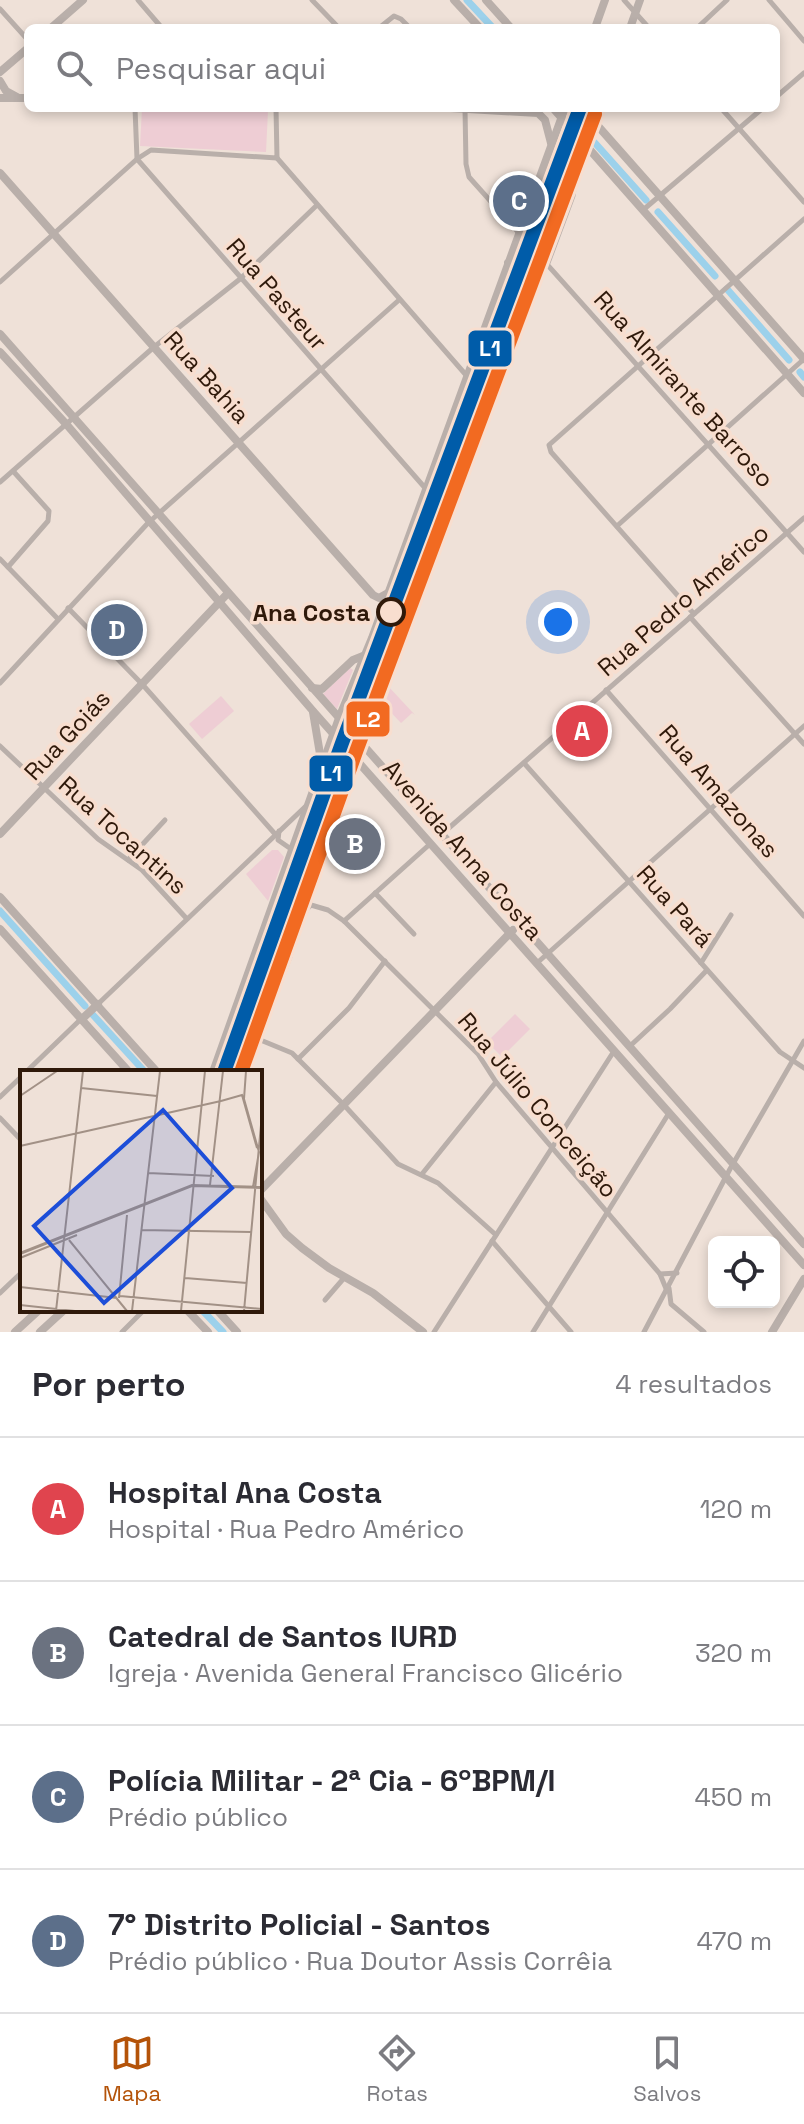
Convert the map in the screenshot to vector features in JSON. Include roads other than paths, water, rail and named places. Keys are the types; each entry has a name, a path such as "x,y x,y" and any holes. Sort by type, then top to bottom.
{"main road":[{"path":"56,24 83,0"},
{"path":"454,0 476,24"},
{"path":"486,0 507,24"},
{"path":"596,24 605,0"},
{"path":"632,24 640,0"},
{"path":"17,98 6,91 0,75 24,52"},
{"path":"0,98 24,98"},
{"path":"525,112 538,113 545,120 552,144"},
{"path":"585,112 804,359"},
{"path":"246,1070 291,946 295,906 339,778 415,595 449,485 528,272 578,167 598,112"},
{"path":"214,1070 333,734 564,113"},
{"path":"564,113 586,145 804,393"},
{"name":"Rua Bahia","path":"0,173 373,595 379,598 388,593"},
{"path":"508,263 515,260 521,262 528,272"},
{"name":"Avenida Anna Costa","path":"0,334 75,417 219,603 804,1265"},
{"name":"Avenida Anna Costa","path":"0,352 228,593 804,1244"},
{"path":"426,489 443,489 449,485"},
{"name":"Rua Goiás","path":"0,834 228,593"},
{"path":"310,687 322,689 353,660 363,656"},
{"path":"313,711 322,769"},
{"path":"339,778 351,767 362,765"},
{"path":"412,822 429,837 441,835"},
{"path":"292,850 313,851"},
{"path":"0,897 155,1070"},
{"path":"262,1189 520,923"},
{"path":"0,929 84,1016 127,1070"},
{"path":"84,1016 96,1005"},
{"path":"262,1201 293,1241 322,1263 373,1293 423,1332"},
{"path":"772,1332 804,1279"},
{"path":"15,1332 37,1312"},
{"path":"40,1332 62,1312"},
{"path":"189,1312 208,1332"},
{"path":"219,1312 237,1332"}],"street":[{"path":"138,0 159,24"},
{"path":"624,0 646,24"},
{"path":"701,24 727,0"},
{"path":"769,0 804,41"},
{"path":"314,1 335,24"},
{"path":"0,9 24,36"},
{"path":"384,24 394,16 406,24"},
{"path":"780,94 804,73"},
{"path":"135,112 137,159"},
{"path":"276,112 277,158 467,376"},
{"name":"Rua Almirante Barroso","path":"465,112 467,171 804,552"},
{"path":"725,112 804,202"},
{"path":"643,210 758,112"},
{"path":"0,282 137,159 156,149 277,158"},
{"name":"Rua Pasteur","path":"137,159 426,489"},
{"path":"548,263 573,196 578,167"},
{"path":"0,482 154,347 240,279 316,206"},
{"path":"804,219 549,445 551,452 804,744"},
{"path":"0,683 154,518 399,300"},
{"path":"617,526 804,359"},
{"path":"8,567 48,521 49,511 13,471"},
{"name":"Rua Pedro Américo","path":"441,835 804,518"},
{"path":"0,559 58,619"},
{"path":"68,608 277,832 278,840 292,850"},
{"name":"Rua Amazonas","path":"606,690 804,916"},
{"path":"537,963 804,726"},
{"name":"Rua Tocantins","path":"0,746 98,839 142,870 187,919"},
{"name":"Rua Pará","path":"524,763 780,1052 804,1068"},
{"path":"96,1005 310,803"},
{"path":"128,860 165,820"},
{"path":"344,921 431,843"},
{"path":"375,893 414,934"},
{"name":"Rua Júlio Conceição","path":"291,946 311,905 328,910 344,921 478,1054 496,1082 660,1274 671,1304"},
{"path":"701,963 731,915"},
{"path":"298,1059 349,1008 385,961"},
{"path":"629,1047 707,970"},
{"path":"28,1070 84,1016"},
{"path":"258,1039 292,1053 398,1164 438,1183 494,1238 571,1332"},
{"path":"644,1332 733,1164 804,1041"},
{"path":"434,1332 614,1051"},
{"path":"0,1097 20,1078"},
{"path":"422,1174 496,1082"},
{"path":"533,1332 669,1113"},
{"path":"0,1118 20,1139"},
{"path":"660,1274 677,1273"},
{"path":"0,1293 20,1274"},
{"path":"325,1300 344,1277"},
{"path":"657,1309 671,1304 704,1332"},
{"path":"125,1332 134,1312"},
{"path":"130,1324 142,1312"}],"waterway":[{"path":"467,0 489,24"},
{"path":"595,143 646,200"},
{"path":"658,212 715,276"},
{"path":"727,289 789,360"},
{"path":"800,372 804,377"},
{"path":"0,911 85,1006"},
{"path":"93,1015 143,1070"},
{"path":"204,1312 223,1332"}],"place":[{"name":"Polícia Militar - 2ª Cia - 6ºBPM/I","path":"519,201"},
{"name":"Ana Costa","path":"391,612"},
{"name":"7° Distrito Policial - Santos","path":"117,630"},
{"name":"Hospital Ana Costa","path":"582,731"},
{"name":"Catedral de Santos IURD","path":"355,844"}]}
